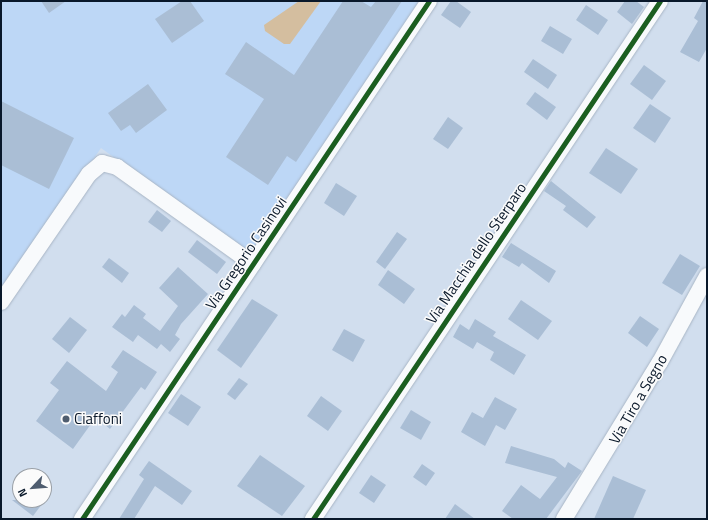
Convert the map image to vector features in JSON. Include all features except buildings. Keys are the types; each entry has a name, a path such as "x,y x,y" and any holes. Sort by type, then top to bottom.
{"street":[{"name":"Via Gregorio Casinovi","path":"82,519 429,1"},
{"name":"Via Macchia dello Sterparo","path":"312,519 660,1"},
{"path":"1,302 89,174 102,163 117,167 253,264"},
{"name":"Via Tiro a Segno","path":"564,519 660,362 707,276"}],"shaded area":[{"path":"1,1 419,1 253,257 101,148 1,293"},
{"path":"299,1 321,1 290,44 284,44 265,31 264,25"}],"cycle path":[{"path":"82,519 429,1"},
{"path":"313,519 660,1"}],"place":[{"name":"Ciaffoni","path":"66,419"}]}
